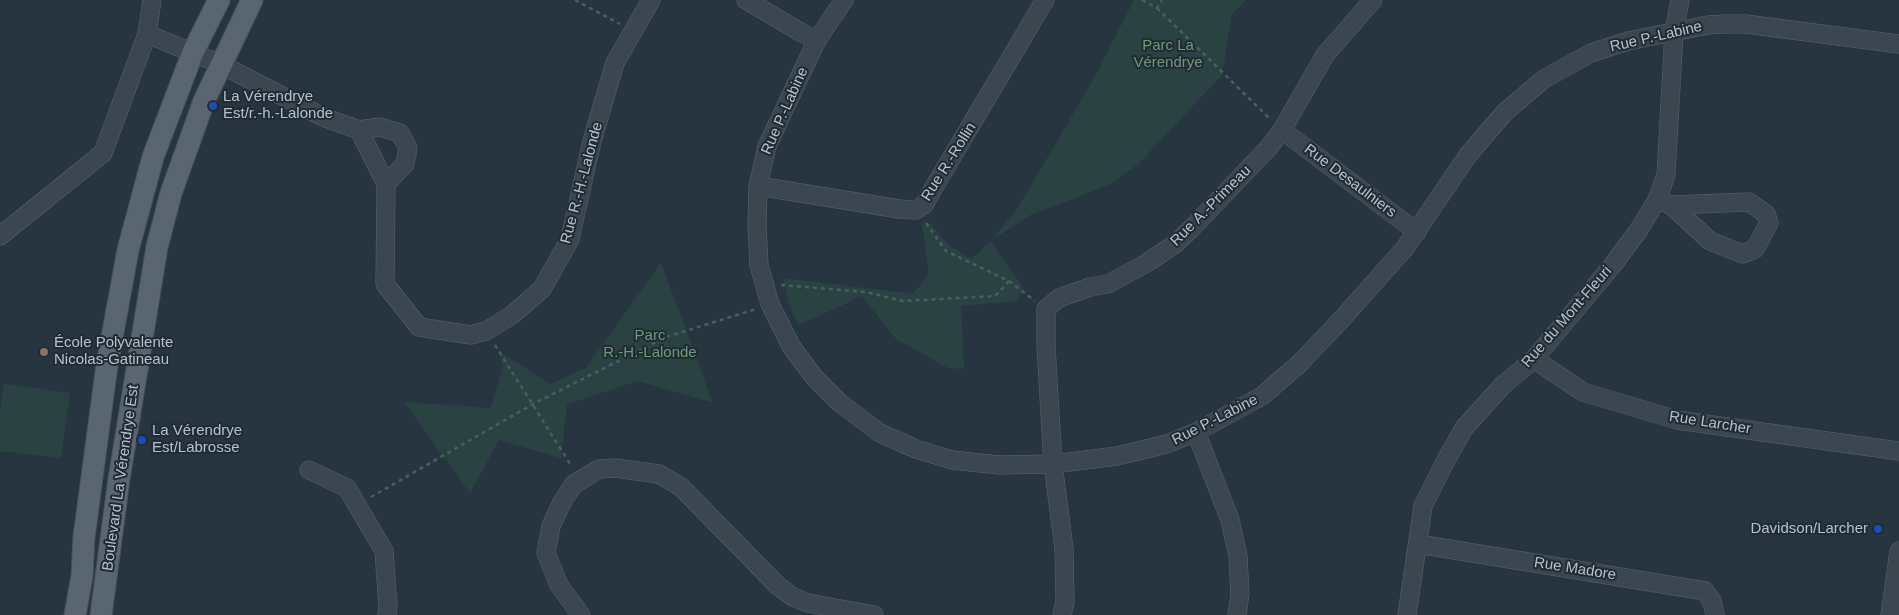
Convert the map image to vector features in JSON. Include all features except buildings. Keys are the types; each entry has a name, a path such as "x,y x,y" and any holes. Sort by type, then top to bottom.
{"main road":[{"name":"Boulevard La Vérendrye Est","path":"75,615 82,576 84,537 107,365 128,250 153,157 193,52 219,0"},
{"name":"Boulevard La Vérendrye Est","path":"101,615 119,479 157,246 171,193 204,100 252,0"},
{"path":"59,615 67,600 84,537"},
{"path":"110,557 111,615"}],"street":[{"path":"0,236 102,153 147,34 152,0"},
{"name":"Rue R.-H.-Lalonde","path":"359,130 386,184 385,284 419,328 471,335 486,331 512,314 542,289 570,239 594,132 615,63 651,0"},
{"path":"746,0 817,40"},
{"name":"Rue P.-Labine","path":"844,0 817,40 767,146 758,186 759,265 770,304 792,346 814,377 840,404 880,433 916,449 952,460 999,465 1053,464 1117,456 1167,444 1196,432 1262,396 1299,364 1362,296 1417,232 1468,155 1505,112 1544,80 1590,54 1628,41 1708,25 1746,24 1899,44"},
{"name":"Rue R.-Rollin","path":"758,186 899,209 916,210 924,205 1045,0"},
{"name":"Rue A.-Primeau","path":"1046,309 1059,298 1090,287 1108,284 1145,264 1175,244 1270,146 1282,130 1325,55 1373,0"},
{"name":"Rue du Mont-Fleuri","path":"1407,615 1423,506 1464,428 1503,385 1534,359 1638,231 1664,202 1674,32 1680,0"},
{"path":"147,34 220,64 323,117 359,130 380,126 400,133 408,148 405,164 386,184"},
{"name":"Rue Desaulniers","path":"1282,130 1417,232"},
{"path":"1664,202 1749,202 1766,214 1769,223 1755,249 1743,254 1710,241 1664,202"},
{"path":"1046,309 1046,346 1053,464 1064,549 1065,602 1062,615"},
{"name":"Rue Larcher","path":"1534,359 1583,392 1677,420 1899,451"},
{"path":"1196,432 1230,520 1238,556 1240,594 1236,615"},
{"path":"581,615 560,585 546,553 551,526 562,502 579,480 599,469 614,468 660,474 681,487 778,586 793,597 808,604 874,615"},
{"path":"309,470 347,488 384,551 387,615"},
{"name":"Rue Madore","path":"1418,544 1705,591 1712,601 1715,615"},
{"path":"1890,615 1899,551"}],"path":[{"path":"575,0 632,31"},
{"path":"1142,0 1157,8 1282,130"},
{"path":"1157,8 1162,0"},
{"path":"916,210 946,251 1009,281 1046,309"},
{"path":"764,284 866,292 902,301 995,296 1009,281"},
{"path":"357,505 533,404 666,337 757,309"},
{"path":"486,331 579,480"}],"green space":[{"name":"Parc La Vérendrye","path":"1134,0 1246,0 1232,14 1222,75 1138,164 1109,185 1030,215 992,240 1016,211 1096,75"},
{"path":"930,223 949,245 971,259 990,242 1023,287 1016,301 961,306 964,369 948,368 896,339 862,296 799,325 790,307 783,278 913,294 929,274 922,225"},
{"name":"Parc R.-H.-Lalonde","path":"661,263 713,403 638,381 567,404 561,458 499,440 470,493 404,402 491,408 503,366 500,352 550,384 586,368"},
{"path":"4,384 70,393 61,458 0,451 0,412"}],"place":[{"name":"La Vérendrye Est/r.-h.-Lalonde","path":"213,106"},
{"name":"École Polyvalente Nicolas-Gatineau","path":"44,352"},
{"name":"La Vérendrye Est/Labrosse","path":"142,440"},
{"name":"Davidson/Larcher","path":"1878,529"}]}
